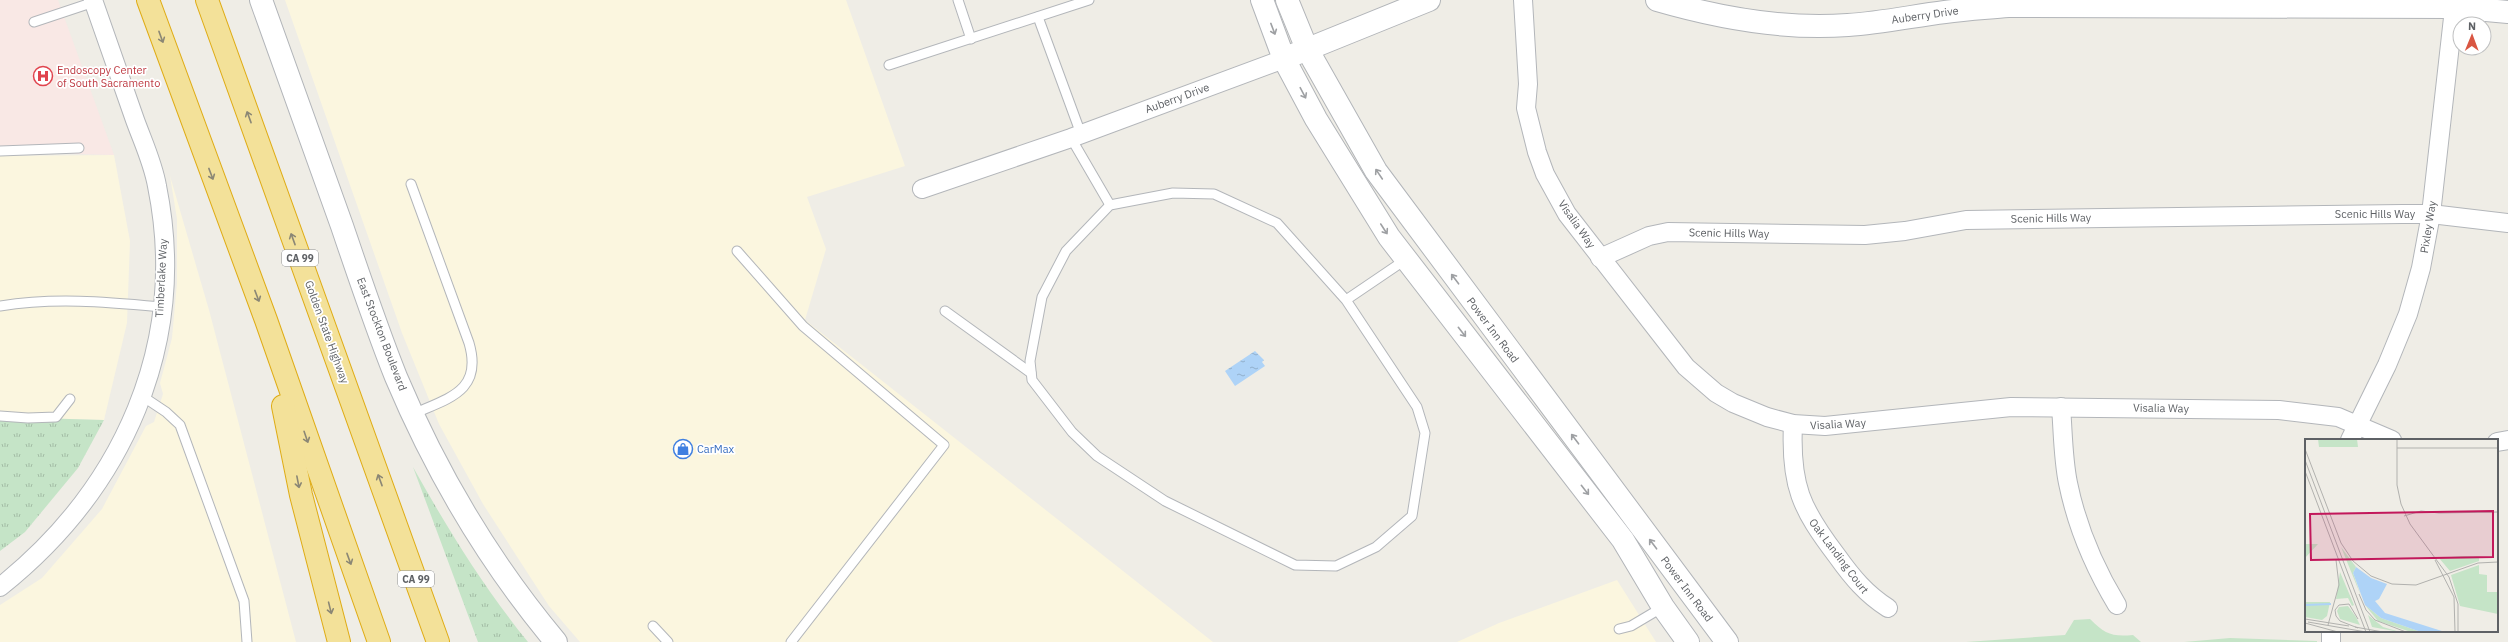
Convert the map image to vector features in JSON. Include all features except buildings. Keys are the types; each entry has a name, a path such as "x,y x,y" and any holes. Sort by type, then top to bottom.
{"highway":[{"path":"148,0 266,320 379,642"},
{"name":"Golden State Highway","path":"207,0 438,642"},
{"path":"266,320 301,495 339,642"},
{"path":"394,517 447,642"}],"street":[{"name":"East Stockton Boulevard","path":"261,0 379,331 413,414 454,496 484,545 512,587 556,642"},
{"path":"1262,0 1284,59 1352,180 1405,260 1623,540 1663,607 1688,642"},
{"name":"Power Inn Road","path":"1287,0 1307,50 1376,171 1427,242 1727,642"},
{"name":"Auberry Drive","path":"922,189 1076,136 1284,59 1429,0"},
{"name":"Visalia Way","path":"1523,0 1528,84 1526,108 1537,152 1545,174 1568,214 1673,352 1700,381 1733,403 1751,412 1793,424 1825,426 2011,408 2061,407 2279,410 2338,417 2353,432 2387,439"},
{"name":"Auberry Drive","path":"1656,0 1700,13 1747,21 1821,26 1848,25 2008,3 2454,3 2508,12"},
{"name":"Timberlake Way","path":"0,587 29,564 54,539 86,502 113,460 142,396 154,356 162,307 164,258 163,223 157,184 93,1"},
{"name":"Pixley Way","path":"2353,432 2387,365 2408,314 2421,268 2431,214 2454,3"},
{"name":"Scenic Hills Way","path":"1600,258 1649,236 1668,232 1865,235 1905,231 1966,220 2431,214 2508,223"},
{"path":"2061,407 2068,482 2077,517 2089,554 2117,605"},
{"name":"Oak Landing Court","path":"1793,424 1794,472 1812,523 1854,580 1870,597 1888,608"},
{"path":"2498,442 2508,440"}],"lane":[{"path":"958,0 971,39"},
{"path":"889,66 1089,0"},
{"path":"34,22 93,1"},
{"path":"1038,17 1076,136 1110,205"},
{"path":"0,152 79,148"},
{"path":"411,184 469,343 474,370 468,383 456,394 413,414"},
{"path":"1173,193 1214,194 1277,224 1346,300 1417,407 1425,433 1412,516 1376,547 1336,566 1295,565 1165,501 1096,456 1072,432 1032,380 1030,361 1042,297 1066,251 1110,205 1173,193"},
{"path":"737,251 803,326 944,445 791,642"},
{"path":"1346,300 1405,260"},
{"path":"0,306 30,301 90,300 162,307"},
{"path":"945,311 1031,373"},
{"path":"142,396 166,412 180,425 244,601 247,642"},
{"path":"0,416 28,418 56,417 70,399"},
{"path":"1619,629 1631,626 1663,607"},
{"path":"653,626 668,642"}],"shaded area":[{"name":"Endoscopy Center of South Sacramento","path":"0,0 58,0 114,155 0,152"},
{"path":"285,0 846,0 905,166 807,197 826,249 805,320 1213,642 580,642 549,606 483,504 439,424 402,333"},
{"path":"114,155 130,241 127,323 104,420 0,417 0,156"},
{"path":"170,176 209,310 296,642 0,642 0,605 42,578 102,509 146,426 154,422 163,394 160,383 172,338 177,283 177,219"},
{"path":"1617,580 1656,642 1457,642 1499,623"}],"green space":[{"path":"0,417 104,420 78,468 25,532 0,551"},
{"path":"413,467 481,579 528,642 478,642"},
{"path":"2090,619 2100,628 2109,633 2114,635 2133,635 2141,642 1966,642 2065,635 2074,620"},
{"path":"2230,638 2317,641 2317,642 2184,642"}],"water":[{"path":"1255,351 1264,360 1262,362 1265,366 1235,386 1225,371"}],"place":[{"name":"Endoscopy Center of South Sacramento","path":"43,76"},
{"name":"CarMax","path":"683,449"}]}
